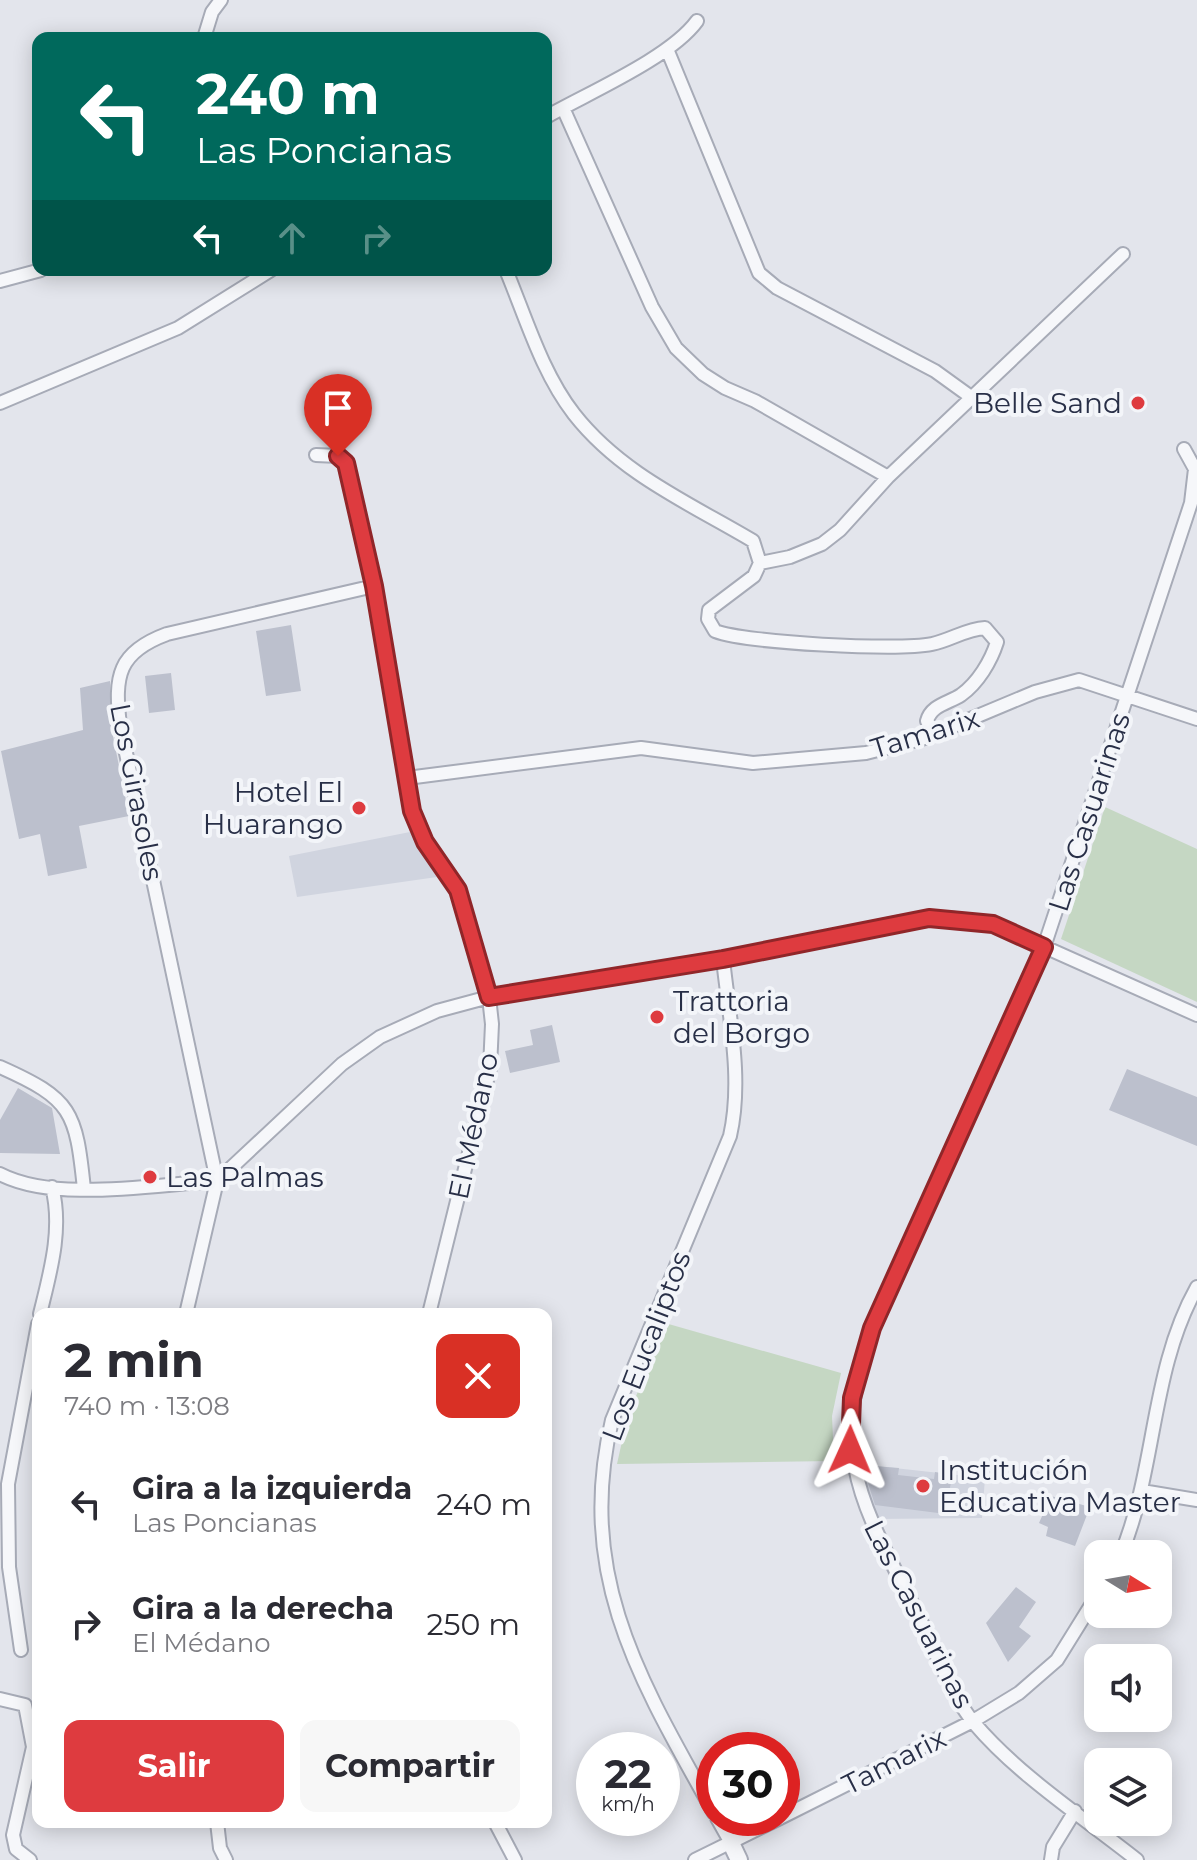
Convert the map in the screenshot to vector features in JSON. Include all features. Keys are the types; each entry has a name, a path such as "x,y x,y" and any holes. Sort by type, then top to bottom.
{"street":[{"path":"206,32 212,12 221,0"},
{"path":"552,114 667,49 687,35 697,21"},
{"path":"667,49 759,273 777,288 935,371 971,397"},
{"path":"563,108 652,307 676,348 703,374 725,388 755,401 888,477"},
{"path":"760,563 790,557 822,544 840,530 888,477 1123,254"},
{"path":"0,281 32,272"},
{"path":"0,403 178,328 261,276"},
{"path":"508,276 550,376 573,414 628,468 753,541 760,563 754,576 709,610 708,619 715,631 748,638 878,645 931,644 973,628 985,628 993,634 997,642 993,654 974,684 928,715 927,721 935,734"},
{"name":"Las Casuarinas","path":"1137,1860 1009,1757 973,1721 863,1500 850,1450 852,1398 872,1328 1044,947 1191,503 1195,469 1184,449"},
{"name":"El Médano","path":"316,455 338,456 346,463 374,586 418,827 461,899 489,997 492,1024 490,1068 430,1308"},
{"name":"Los Girasoles","path":"217,1181 120,725 119,674 140,646 167,634 374,586"},
{"name":"Tamarix","path":"407,778 641,748 753,763 866,753 935,734 1064,682 1079,680 1197,719"},
{"path":"187,1308 217,1181 246,1150 360,1050 380,1037 437,1011 489,997 723,959 929,918 993,924 1197,1015"},
{"name":"Los Eucaliptos","path":"696,1781 659,1713 620,1626 605,1569 601,1511 604,1454 612,1420 730,1136 735,1115 735,1080 723,959"},
{"path":"0,1067 52,1092 62,1101 80,1150 84,1189"},
{"path":"0,1174 52,1187 84,1189 217,1181"},
{"path":"41,1308 54,1247 56,1202 52,1187"},
{"path":"1126,1540 1142,1491 1165,1359 1197,1287"},
{"path":"21,1650 9,1567 8,1484 32,1356"},
{"path":"1142,1491 1197,1500"},
{"name":"Tamarix","path":"800,1808 973,1721 1019,1693 1057,1660 1084,1617"},
{"path":"0,1699 25,1705 32,1728 31,1768 13,1835 16,1849 30,1860"},
{"path":"1051,1860 1053,1847 1075,1811"},
{"path":"218,1828 220,1848 226,1860"},
{"path":"498,1828 515,1860"},
{"name":"Los Eucaliptos","path":"727,1836 731,1843"},
{"name":"Tamarix","path":"695,1860 745,1836"},
{"path":"731,1843 739,1860"}],"shaded area":[{"path":"410,832 437,877 297,897 289,856"},
{"name":"Institución Educativa Master","path":"858,1464 985,1478 982,1518 874,1519"}],"green space":[{"path":"1105,807 1197,849 1197,1002 1061,939"},
{"path":"665,1323 841,1373 832,1416 834,1461 617,1464 627,1419"}],"building":[{"path":"291,625 301,691 266,696 256,631"},
{"path":"171,673 175,710 149,713 145,676"},
{"path":"110,681 111,726 129,816 79,826 87,868 48,876 40,834 19,839 1,751 83,730 80,688"},
{"path":"552,1025 560,1062 510,1073 505,1051 533,1045 530,1030"},
{"path":"1127,1069 1197,1097 1197,1146 1109,1110"},
{"path":"18,1088 52,1108 60,1154 0,1153 0,1120"},
{"path":"874,1466 899,1468 898,1475 934,1479 935,1472 952,1475 946,1514 875,1505 868,1483 872,1483"},
{"path":"1051,1496 1090,1507 1075,1546 1046,1536 1048,1527 1039,1523"},
{"path":"1016,1587 1036,1602 1019,1627 1031,1636 1008,1662 986,1623"}],"place":[{"name":"Belle Sand","path":"1138,403"},
{"name":"Hotel El Huarango","path":"359,808"},
{"name":"Trattoria del Borgo","path":"657,1017"},
{"name":"Las Palmas","path":"150,1177"},
{"name":"Institución Educativa Master","path":"923,1486"}],"route":[{"path":"338,456 346,463 374,586 412,811 425,842 458,890 489,997 723,959 929,918 993,924 1044,947 872,1328 852,1398 850,1450"}]}
